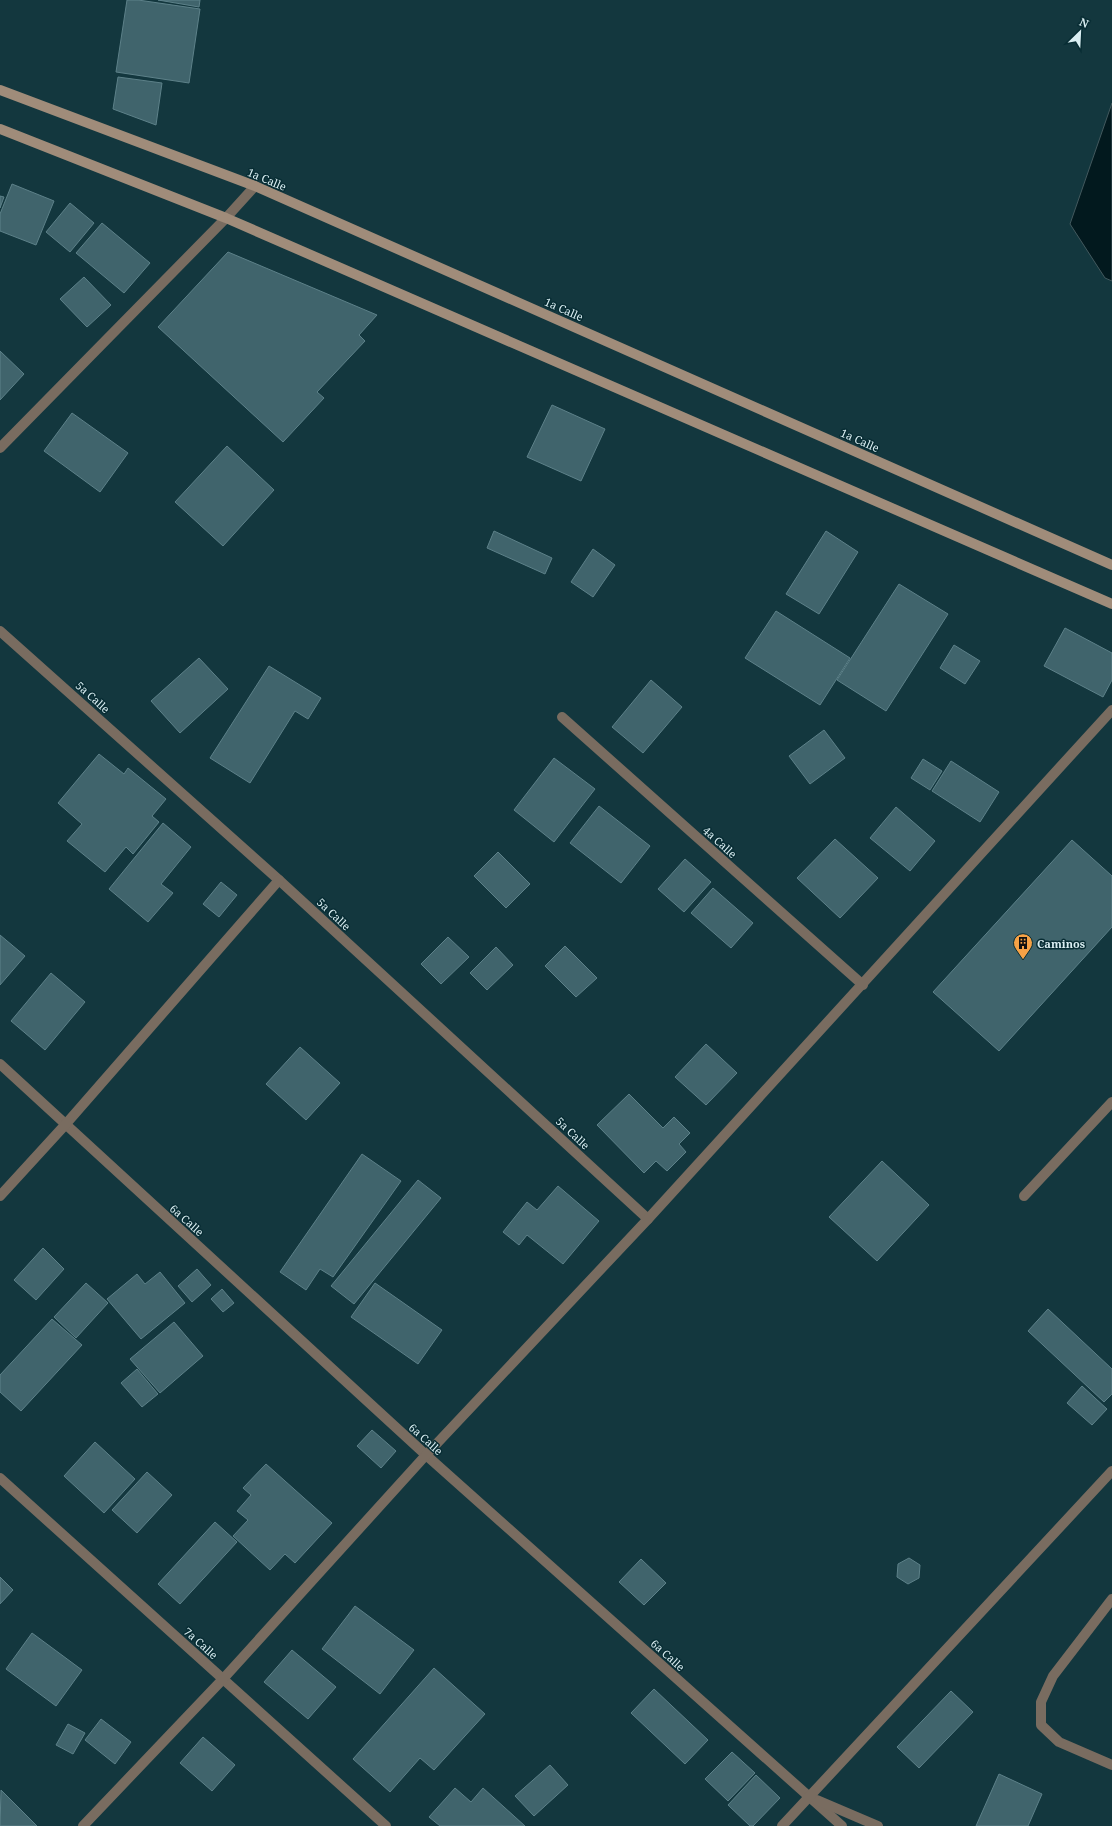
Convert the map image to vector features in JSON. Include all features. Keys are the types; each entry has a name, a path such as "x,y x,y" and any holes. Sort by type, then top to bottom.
{"main road":[{"name":"1a Calle","path":"0,90 255,186 1112,565"},
{"path":"0,129 226,218 1112,604"}],"street":[{"path":"0,448 226,218 255,186"},
{"name":"5a Calle","path":"0,631 279,880 648,1219"},
{"path":"83,1826 222,1679 426,1455 648,1219 863,985 1112,710"},
{"name":"4a Calle","path":"562,717 863,985"},
{"path":"0,1196 65,1125 279,880"},
{"name":"6a Calle","path":"0,1064 426,1455 842,1826"},
{"path":"1024,1196 1112,1102"},
{"path":"782,1826 1112,1471"},
{"name":"7a Calle","path":"0,1478 386,1826"},
{"path":"1112,1599 1053,1676 1041,1702 1041,1725 1059,1742 1112,1765"},
{"path":"809,1797 878,1826"}],"water":[{"path":"1112,103 1112,281 1105,278 1070,224"}],"building":[{"path":"127,0 138,0 200,9 189,83 116,72"},
{"path":"158,0 200,0 199,7"},
{"path":"118,77 162,83 156,125 113,109"},
{"path":"12,184 54,201 36,245 0,231 0,214"},
{"path":"0,196 4,197 0,208"},
{"path":"70,203 94,223 70,252 46,232"},
{"path":"102,223 150,263 124,293 76,253"},
{"path":"228,252 377,315 359,335 365,341 317,392 324,398 283,442 158,327"},
{"path":"84,277 111,305 87,327 60,299"},
{"path":"0,351 24,374 0,400"},
{"path":"552,405 605,429 581,481 527,457"},
{"path":"72,413 128,453 100,492 44,451"},
{"path":"227,446 274,490 223,546 175,502"},
{"path":"494,531 552,558 545,574 487,548"},
{"path":"826,531 858,552 819,614 786,594"},
{"path":"593,549 615,565 593,597 571,582"},
{"path":"899,584 948,614 886,711 837,680"},
{"path":"776,611 850,658 820,705 745,658"},
{"path":"1065,628 1112,653 1112,680 1103,697 1044,666"},
{"path":"954,645 980,661 965,684 940,668"},
{"path":"199,658 228,689 180,733 151,701"},
{"path":"269,666 321,698 308,719 295,711 250,783 210,758"},
{"path":"651,680 682,707 643,753 612,727"},
{"path":"824,730 845,758 810,784 789,756"},
{"path":"99,754 124,774 128,768 166,799 152,816 159,822 133,854 126,847 105,872 67,841 82,824 58,803"},
{"path":"554,758 595,789 554,842 514,810"},
{"path":"923,759 942,771 930,790 911,778"},
{"path":"951,761 999,792 980,822 932,791"},
{"path":"599,806 650,846 621,883 570,843"},
{"path":"896,807 935,841 910,871 870,838"},
{"path":"163,823 191,847 161,884 173,893 148,922 109,889"},
{"path":"835,839 878,878 840,918 797,878"},
{"name":"Caminos","path":"1072,840 1112,876 1112,927 999,1051 933,992"},
{"path":"498,852 530,884 506,908 474,876"},
{"path":"685,859 711,882 684,912 658,889"},
{"path":"221,882 237,895 219,917 203,904"},
{"path":"713,888 753,923 731,948 691,913"},
{"path":"0,935 25,956 0,985"},
{"path":"448,937 469,957 441,984 421,964"},
{"path":"565,946 597,978 576,997 545,966"},
{"path":"496,947 513,965 487,990 470,973"},
{"path":"51,973 85,1002 45,1050 11,1021"},
{"path":"706,1044 737,1073 706,1105 675,1077"},
{"path":"300,1047 340,1083 306,1120 266,1084"},
{"path":"629,1094 663,1128 674,1117 690,1133 679,1144 686,1152 667,1171 656,1161 644,1173 597,1125"},
{"path":"362,1154 401,1181 333,1277 320,1269 306,1290 280,1272"},
{"path":"882,1161 929,1205 877,1261 829,1217"},
{"path":"418,1180 441,1198 354,1304 331,1286"},
{"path":"558,1186 599,1221 563,1264 527,1235 519,1245 503,1232 527,1202 537,1210"},
{"path":"43,1248 64,1269 36,1300 14,1280"},
{"path":"197,1269 211,1285 192,1302 178,1286"},
{"path":"160,1272 185,1303 141,1339 107,1299 137,1274 145,1284"},
{"path":"86,1283 108,1303 76,1338 54,1317"},
{"path":"375,1283 442,1330 418,1364 351,1317"},
{"path":"222,1289 234,1303 223,1312 211,1299"},
{"path":"1048,1309 1112,1369 1112,1394 1104,1402 1028,1331"},
{"path":"52,1319 82,1345 21,1411 0,1392 0,1375"},
{"path":"174,1322 203,1356 160,1393 130,1359"},
{"path":"137,1369 158,1394 142,1407 121,1383"},
{"path":"1082,1386 1107,1409 1092,1425 1067,1403"},
{"path":"372,1430 396,1451 381,1468 357,1446"},
{"path":"95,1442 135,1479 104,1513 64,1476"},
{"path":"266,1464 332,1523 295,1563 285,1554 270,1570 233,1536 248,1520 237,1511 251,1495 243,1488"},
{"path":"147,1472 172,1495 137,1533 112,1510"},
{"path":"215,1522 237,1542 180,1604 158,1584"},
{"path":"909,1558 920,1565 919,1578 908,1584 897,1577 898,1564"},
{"path":"641,1559 666,1583 644,1605 619,1582"},
{"path":"0,1577 13,1590 0,1604"},
{"path":"355,1606 414,1650 380,1694 322,1649"},
{"path":"32,1633 82,1670 56,1706 6,1669"},
{"path":"292,1650 336,1687 308,1719 264,1682"},
{"path":"434,1668 485,1714 434,1770 420,1758 390,1792 353,1759"},
{"path":"654,1689 708,1740 685,1764 631,1713"},
{"path":"951,1691 973,1712 919,1768 897,1747"},
{"path":"101,1719 131,1742 115,1764 85,1740"},
{"path":"68,1724 85,1733 73,1754 56,1745"},
{"path":"203,1737 235,1765 212,1791 180,1763"},
{"path":"732,1752 755,1773 728,1801 705,1779"},
{"path":"550,1765 568,1785 534,1816 515,1796"},
{"path":"999,1774 1042,1794 1028,1826 976,1826"},
{"path":"756,1775 780,1798 753,1826 750,1826 728,1805"},
{"path":"455,1788 471,1802 483,1788 525,1826 440,1826 429,1817"},
{"path":"1,1790 37,1826 0,1826"}],"place":[{"name":"Caminos","path":"1023,960"}]}
